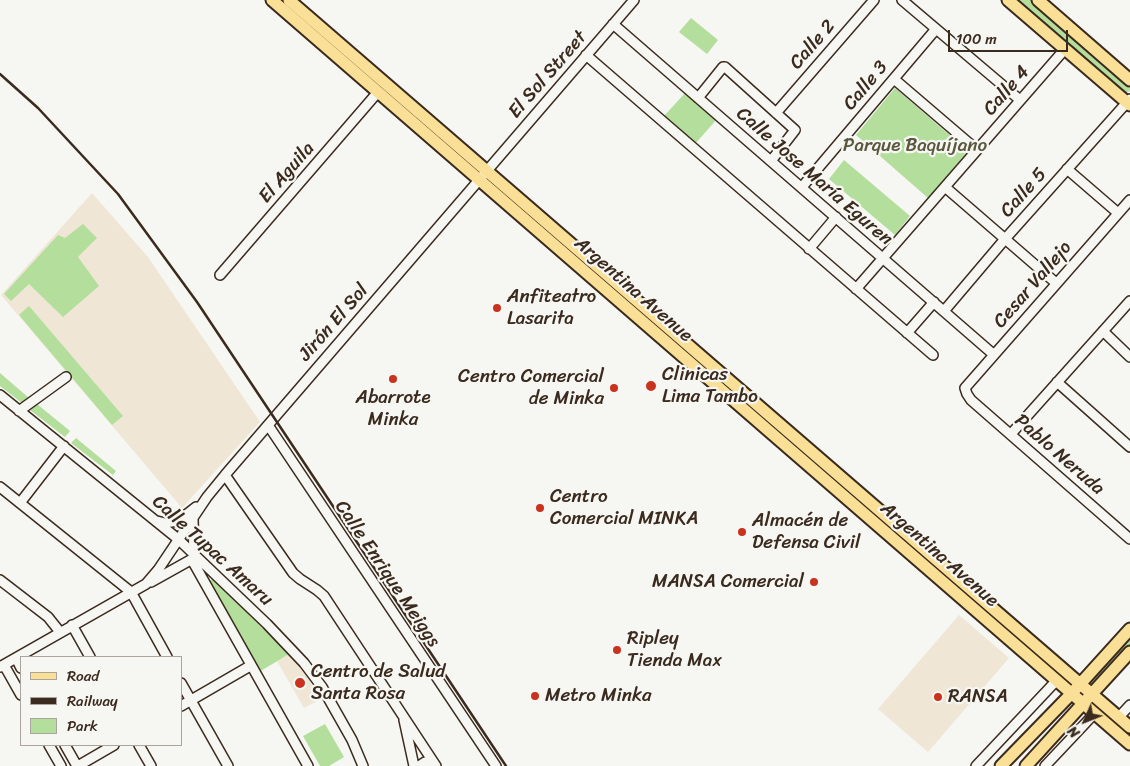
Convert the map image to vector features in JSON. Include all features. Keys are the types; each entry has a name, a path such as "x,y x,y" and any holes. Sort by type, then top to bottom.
{"main road":[{"name":"Argentina Avenue","path":"272,0 378,92 483,175 1130,727"},
{"name":"Argentina Avenue","path":"289,0 483,175 1130,744"},
{"path":"1008,0 1129,102"},
{"path":"1038,0 1130,80"},
{"path":"1001,766 1072,694 1130,629"},
{"path":"1026,766 1093,695 1130,652"}],"street":[{"name":"El Sol Street","path":"483,175 634,0"},
{"name":"Calle 2","path":"776,113 874,0"},
{"path":"902,0 1020,100"},
{"name":"Calle Jose María Eguren","path":"613,24 994,354"},
{"name":"Calle 3","path":"802,187 936,29"},
{"name":"Calle 4","path":"856,289 1065,49"},
{"path":"586,55 933,355"},
{"path":"698,98 724,66 795,131 771,161"},
{"path":"894,79 977,150"},
{"name":"El Aguila","path":"220,275 378,92"},
{"name":"Calle 5","path":"944,311 1005,239 1129,102"},
{"path":"1067,169 1118,213"},
{"name":"Jirón El Sol","path":"146,584 207,497 225,475 483,175"},
{"path":"945,187 1056,283"},
{"name":"Cesar Vallejo","path":"966,394 965,388 1130,200"},
{"path":"809,249 836,217"},
{"path":"1010,434 1130,301"},
{"path":"907,333 934,302"},
{"path":"1103,331 1130,357"},
{"path":"20,411 66,377"},
{"path":"1058,382 1130,447"},
{"name":"Pablo Neruda","path":"966,394 1130,539"},
{"name":"Calle Tupac Amaru","path":"0,395 178,539 193,557 267,624 314,675 329,697 352,740 363,766"},
{"name":"Calle Enrique Meiggs","path":"268,425 496,766"},
{"path":"20,503 64,446"},
{"path":"225,475 293,572 300,580 318,590 324,596 436,766"},
{"path":"0,487 131,592 166,656"},
{"name":"Jirón El Sol","path":"156,521 166,523 178,522 207,497"},
{"path":"20,694 2,666 193,557 193,518"},
{"name":"Calle Tupac Amaru","path":"193,557 250,666 308,766"},
{"path":"0,580 48,617 60,632"},
{"path":"72,625 89,656"},
{"path":"16,658 20,666"},
{"path":"182,705 250,666"},
{"path":"976,766 1057,680"},
{"path":"182,685 228,766"},
{"path":"1118,717 1130,705"},
{"path":"1046,766 1095,713"},
{"path":"403,714 414,766"},
{"path":"50,746 61,766"},
{"path":"65,746 78,766 112,746"},
{"path":"140,746 151,766"},
{"path":"419,766 429,762 436,766"}],"shaded area":[{"path":"92,193 148,257 260,422 182,508 1,295"},
{"name":"RANSA","path":"959,615 1009,658 928,752 878,709"},
{"name":"Centro de Salud Santa Rosa","path":"289,654 301,667 321,699 304,708 277,661"}],"green space":[{"path":"1017,0 1035,0 1130,82 1130,91 1125,93"},
{"path":"691,18 718,40 707,54 679,32"},
{"name":"Parque Baquíjano","path":"895,88 968,151 928,198 856,135"},
{"path":"686,92 717,119 695,144 664,116"},
{"path":"844,160 910,216 895,235 829,179"},
{"path":"83,224 97,238 78,257 99,286 63,317 29,284 11,301 4,294 58,235 65,238"},
{"path":"29,306 123,416 112,425 19,315"},
{"path":"0,373 29,398 22,403 0,386"},
{"path":"37,404 70,431 65,437 30,410"},
{"path":"76,438 116,471 113,475 71,443"},
{"path":"213,579 289,654 259,672 207,582"},
{"path":"1130,632 1130,645 1094,685 1087,679"},
{"path":"325,724 344,757 329,766 320,766 303,736"}],"railway":[{"path":"0,74 38,108 118,194 197,302 506,766"}],"place":[{"name":"Anfiteatro Lasarita","path":"497,308"},
{"name":"Abarrote Minka","path":"393,379"},
{"name":"Clinicas Lima Tambo","path":"651,386"},
{"name":"Centro Comercial de Minka","path":"614,388"},
{"name":"Centro Comercial MINKA","path":"540,508"},
{"name":"Almacén de Defensa Civil","path":"742,532"},
{"name":"MANSA Comercial","path":"814,582"},
{"name":"Ripley Tienda Max","path":"617,650"},
{"name":"Centro de Salud Santa Rosa","path":"300,683"},
{"name":"Metro Minka","path":"535,696"},
{"name":"RANSA","path":"938,697"}]}
